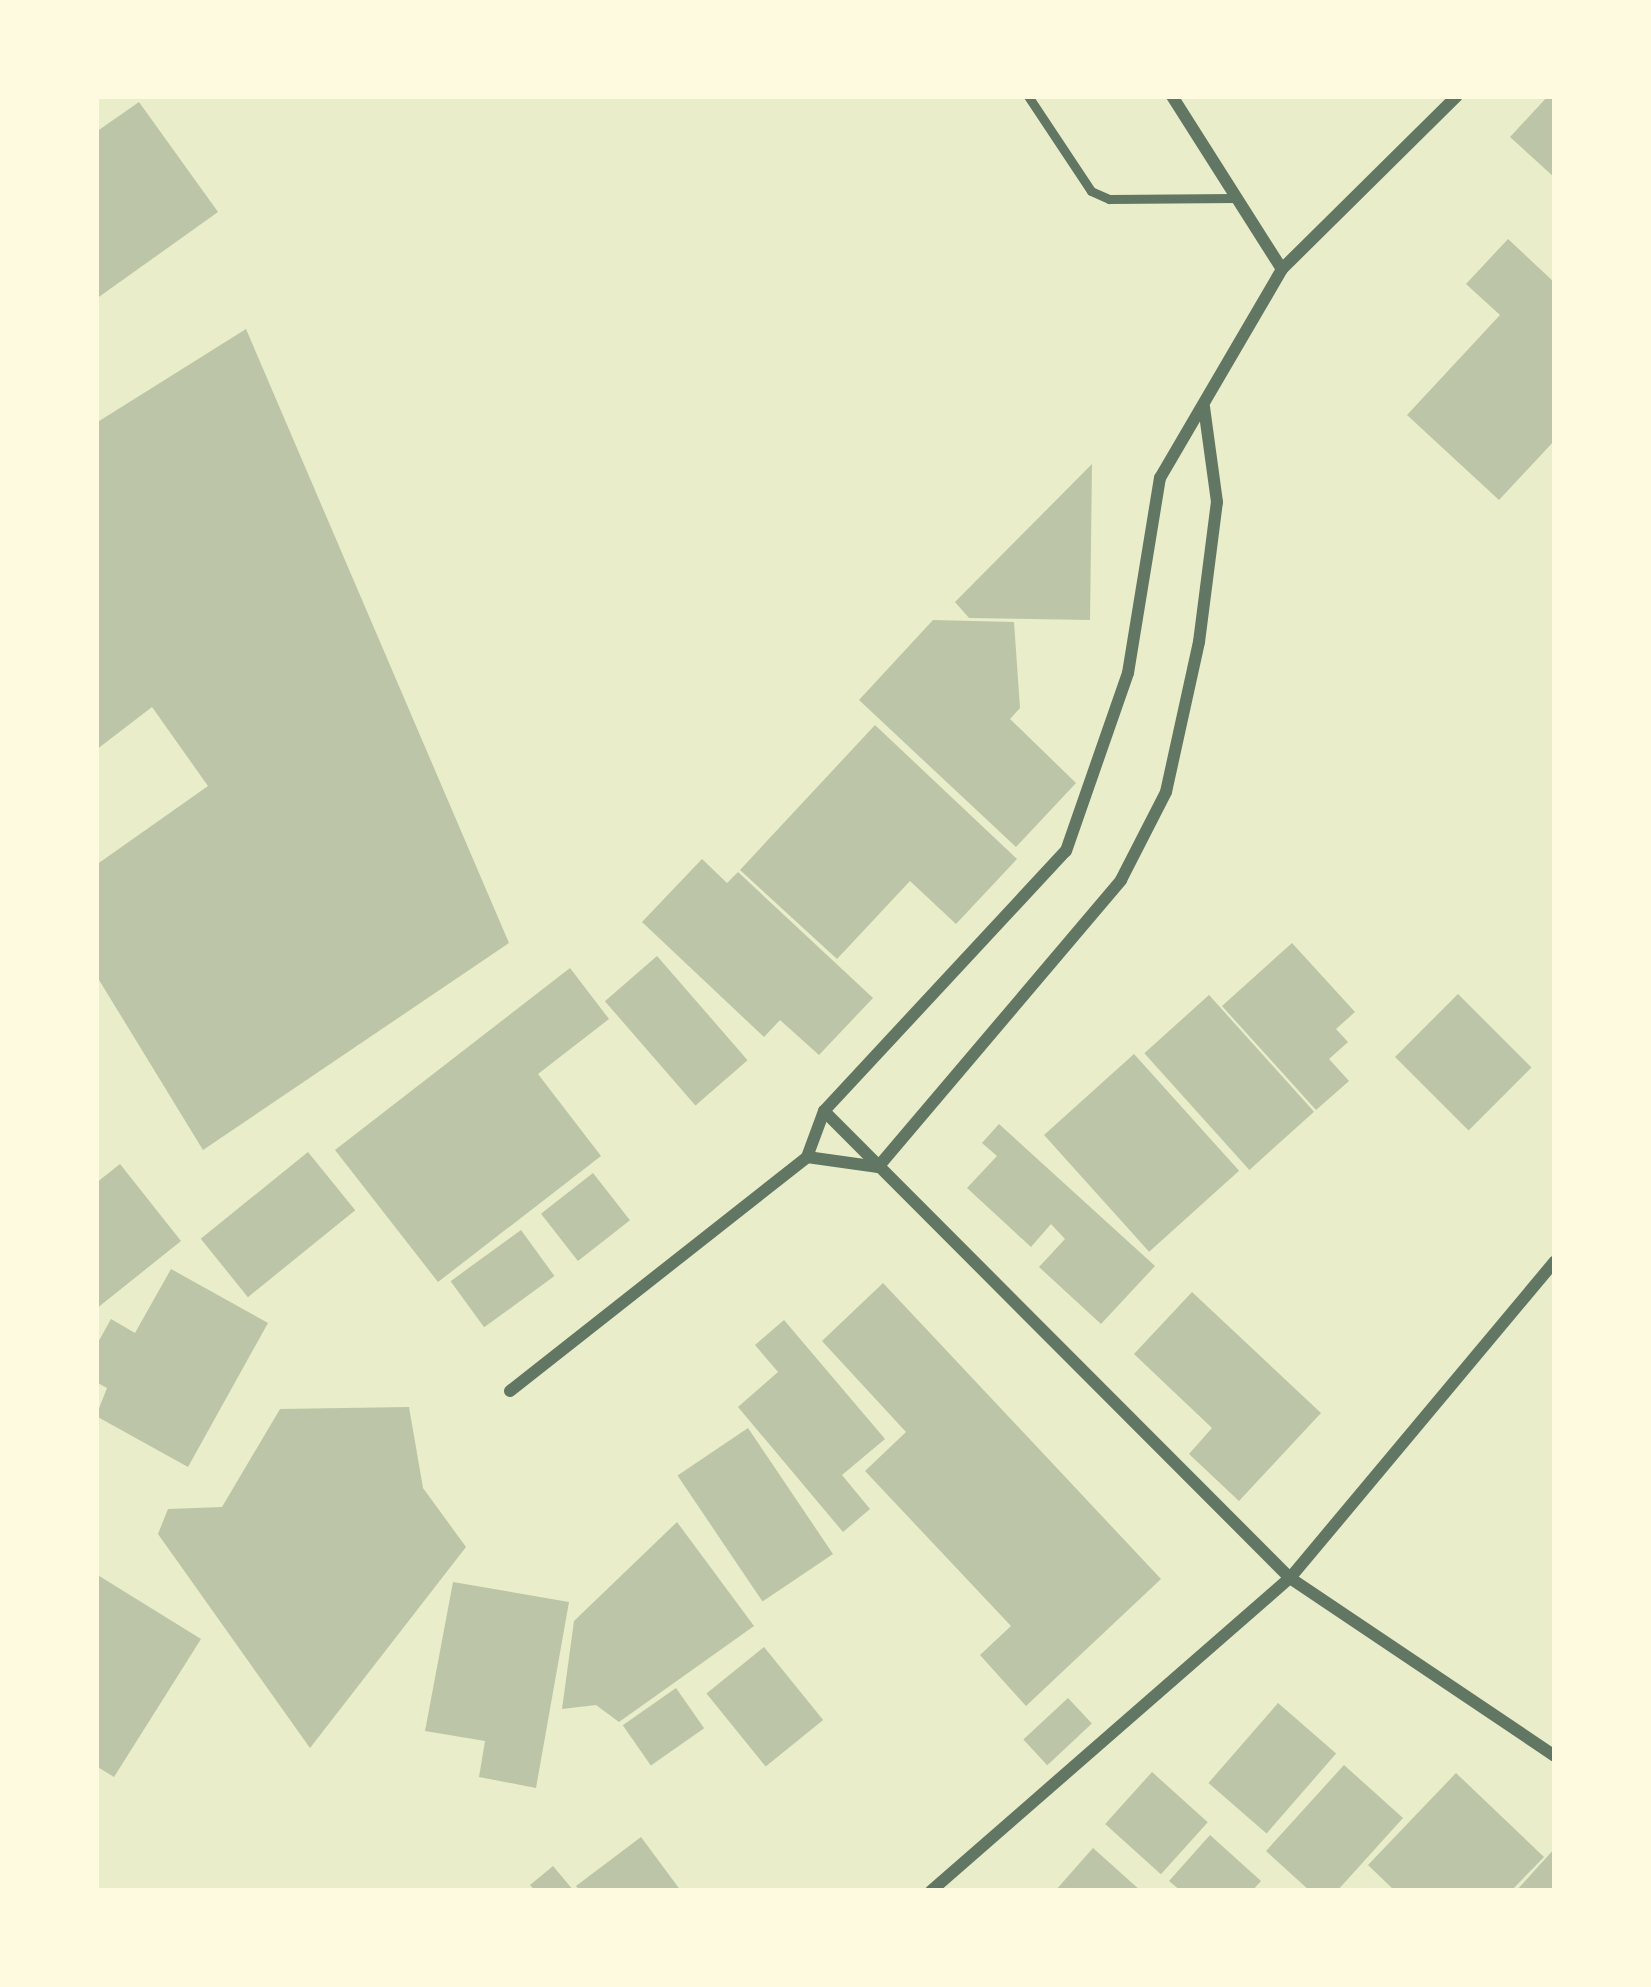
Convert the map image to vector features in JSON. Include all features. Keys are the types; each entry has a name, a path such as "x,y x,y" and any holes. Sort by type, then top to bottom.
{"street":[{"path":"1172,96 1282,269"},
{"path":"510,1391 807,1157 824,1111 1066,850 1128,673 1160,478 1282,269 1456,96"},
{"path":"878,1167 1121,880 1166,792 1199,642 1217,502 1204,406"},
{"path":"824,1111 1290,1578 1555,1756"},
{"path":"807,1157 878,1167"},
{"path":"931,1891 1290,1578 1555,1261"}],"lane":[{"path":"1028,96 1091,191 1109,200 1236,198"}],"building":[{"path":"1548,96 1555,96 1555,178 1510,137"},
{"path":"139,102 218,212 96,299 96,132"},
{"path":"1508,239 1555,283 1555,440 1499,500 1407,415 1500,315 1466,284"},
{"path":"246,329 509,943 203,1150 96,975 96,865 208,786 152,707 96,750 96,423"},
{"path":"1092,464 1090,620 969,618 955,602"},
{"path":"933,620 1014,622 1020,708 1010,719 1076,783 1016,847 859,700"},
{"path":"875,725 1017,859 956,924 910,881 837,959 740,870"},
{"path":"702,859 727,883 738,872 873,998 819,1055 780,1020 764,1037 642,922"},
{"path":"1292,943 1355,1012 1336,1029 1348,1042 1329,1059 1349,1081 1316,1110 1222,1006"},
{"path":"657,956 748,1060 695,1105 605,1001"},
{"path":"570,968 609,1019 538,1074 601,1156 438,1282 335,1150"},
{"path":"1458,994 1532,1068 1469,1130 1395,1057"},
{"path":"1209,995 1314,1112 1249,1170 1144,1053"},
{"path":"1134,1054 1239,1171 1149,1252 1044,1135"},
{"path":"999,1124 1155,1266 1101,1324 1039,1267 1065,1239 1051,1224 1031,1247 967,1188 997,1156 982,1143"},
{"path":"308,1152 355,1210 248,1297 201,1239"},
{"path":"120,1164 181,1241 96,1309 96,1183"},
{"path":"593,1173 630,1220 578,1261 541,1214"},
{"path":"521,1230 555,1276 484,1327 451,1281"},
{"path":"171,1269 268,1323 188,1467 96,1416 107,1388 96,1382 96,1346 111,1319 135,1333"},
{"path":"883,1283 1161,1579 1026,1706 980,1655 1011,1626 865,1471 906,1432 822,1341"},
{"path":"1192,1292 1321,1413 1239,1501 1189,1454 1212,1428 1134,1354"},
{"path":"784,1320 885,1439 842,1475 870,1509 843,1532 738,1407 778,1372 755,1345"},
{"path":"409,1407 423,1488 466,1547 310,1748 158,1534 168,1509 222,1507 280,1409"},
{"path":"748,1428 833,1554 763,1602 678,1476"},
{"path":"677,1522 754,1626 619,1722 596,1705 562,1709 574,1621"},
{"path":"96,1574 201,1639 114,1777 96,1766"},
{"path":"453,1582 569,1602 536,1788 479,1777 485,1741 425,1731"},
{"path":"764,1647 823,1720 766,1767 706,1694"},
{"path":"676,1688 704,1728 651,1765 623,1725"},
{"path":"1068,1698 1092,1724 1047,1765 1023,1740"},
{"path":"1278,1703 1336,1754 1267,1834 1208,1783"},
{"path":"1344,1765 1403,1818 1337,1891 1310,1891 1266,1851"},
{"path":"1152,1772 1208,1822 1161,1874 1105,1824"},
{"path":"1456,1773 1544,1857 1511,1891 1395,1891 1368,1865"},
{"path":"1210,1835 1261,1881 1252,1891 1181,1891 1169,1881"},
{"path":"641,1837 681,1891 580,1891 576,1886"},
{"path":"1093,1848 1141,1891 1055,1891"},
{"path":"1555,1848 1555,1891 1516,1891"},
{"path":"553,1866 574,1891 535,1891 530,1885"}]}
